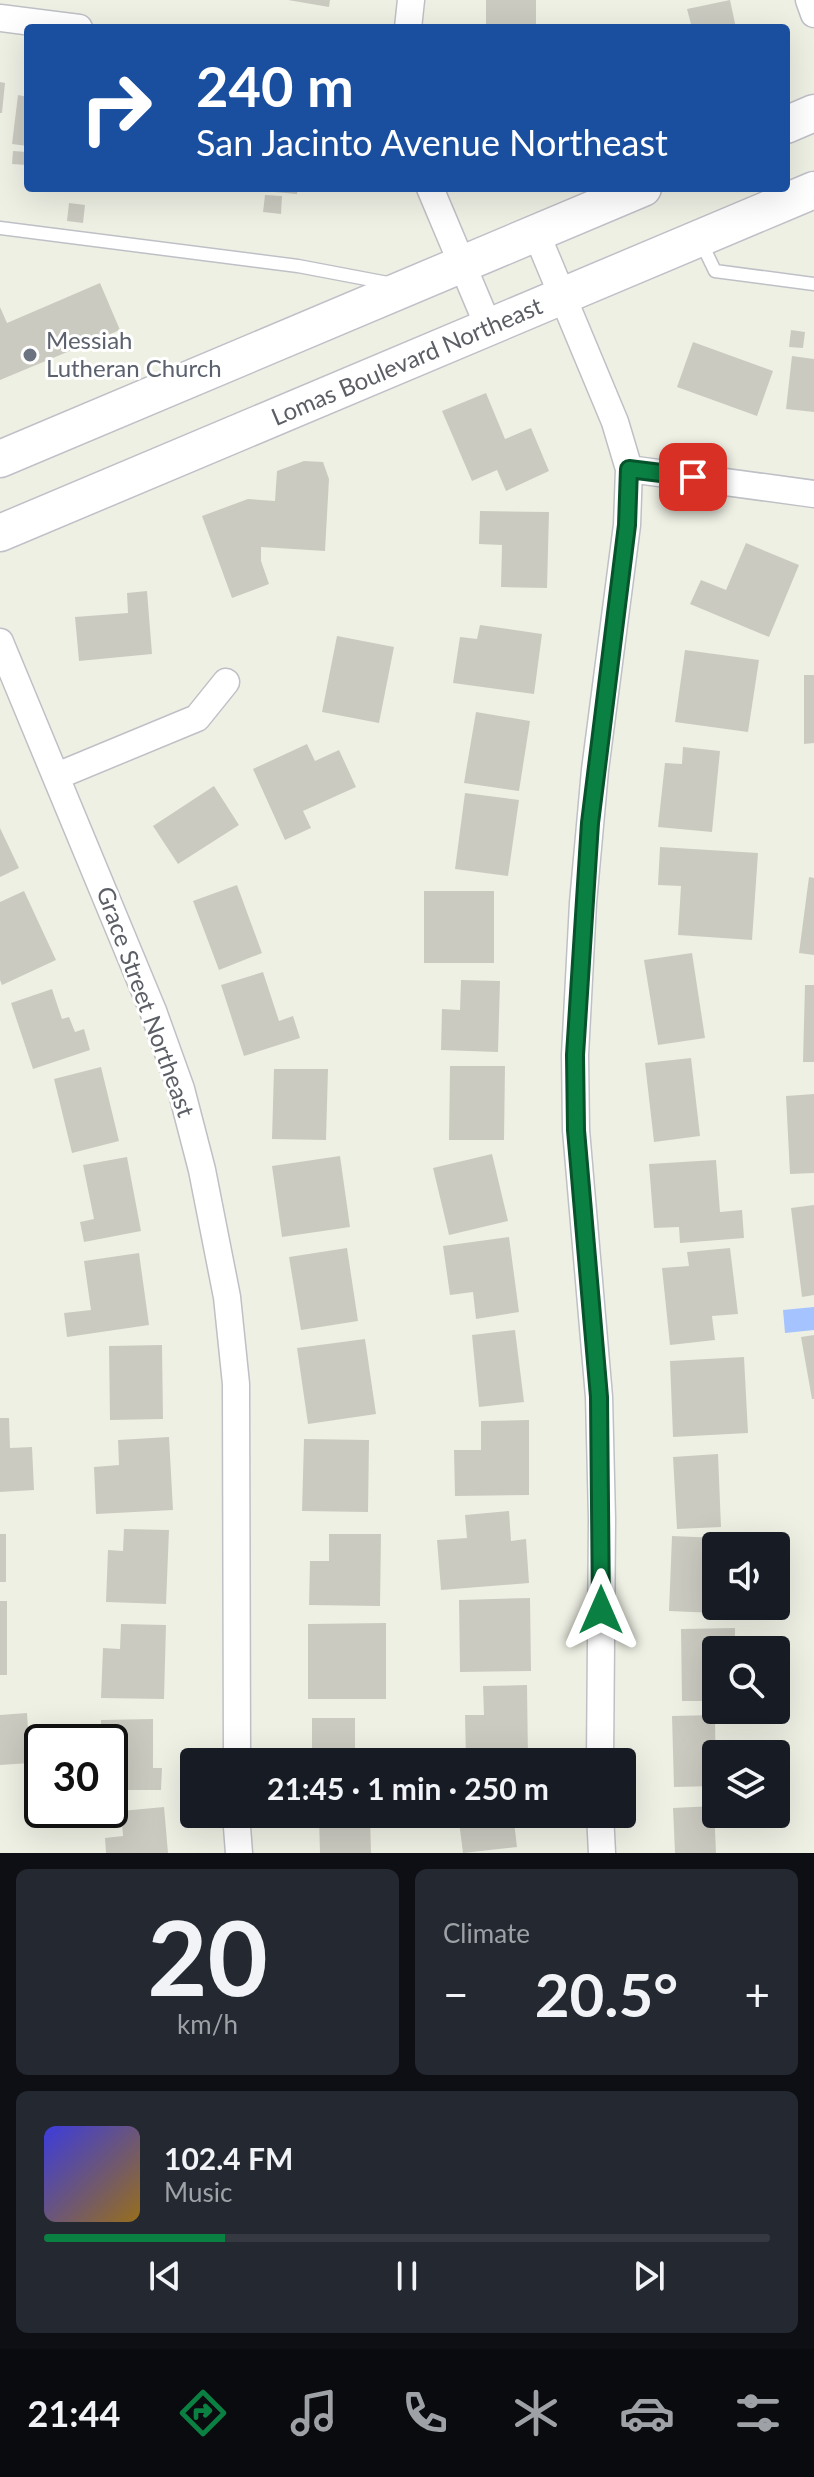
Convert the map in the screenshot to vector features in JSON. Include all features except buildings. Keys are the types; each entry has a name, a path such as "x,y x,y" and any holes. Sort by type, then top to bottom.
{"main road":[{"path":"790,123 814,113"},
{"name":"Lomas Boulevard Northeast","path":"0,533 814,190"},
{"path":"0,459 634,192"}],"street":[{"path":"408,24 411,0"},
{"path":"809,0 814,14"},
{"path":"0,18 41,12 70,24"},
{"path":"432,192 489,328"},
{"path":"537,235 615,422 629,469 627,525 591,814 575,1055 576,1130 599,1397 602,1519 600,1748"},
{"path":"629,469 814,494"},
{"name":"Grace Street Northeast","path":"0,642 153,1011 181,1089 202,1170 227,1297 236,1384 237,1748"},
{"path":"57,776 197,718 226,682"},
{"path":"237,1828 239,1853"},
{"path":"601,1828 602,1853"}],"lane":[{"path":"0,228 298,266 406,286"},
{"path":"700,239 715,271 814,284"}],"water":[{"path":"814,1307 814,1330 785,1333 783,1310"}],"place":[{"name":"Messiah Lutheran Church","path":"30,355"}],"route":[{"path":"601,1610 599,1397 576,1130 575,1055 583,903 595,770 627,525 629,469 693,477"}]}
